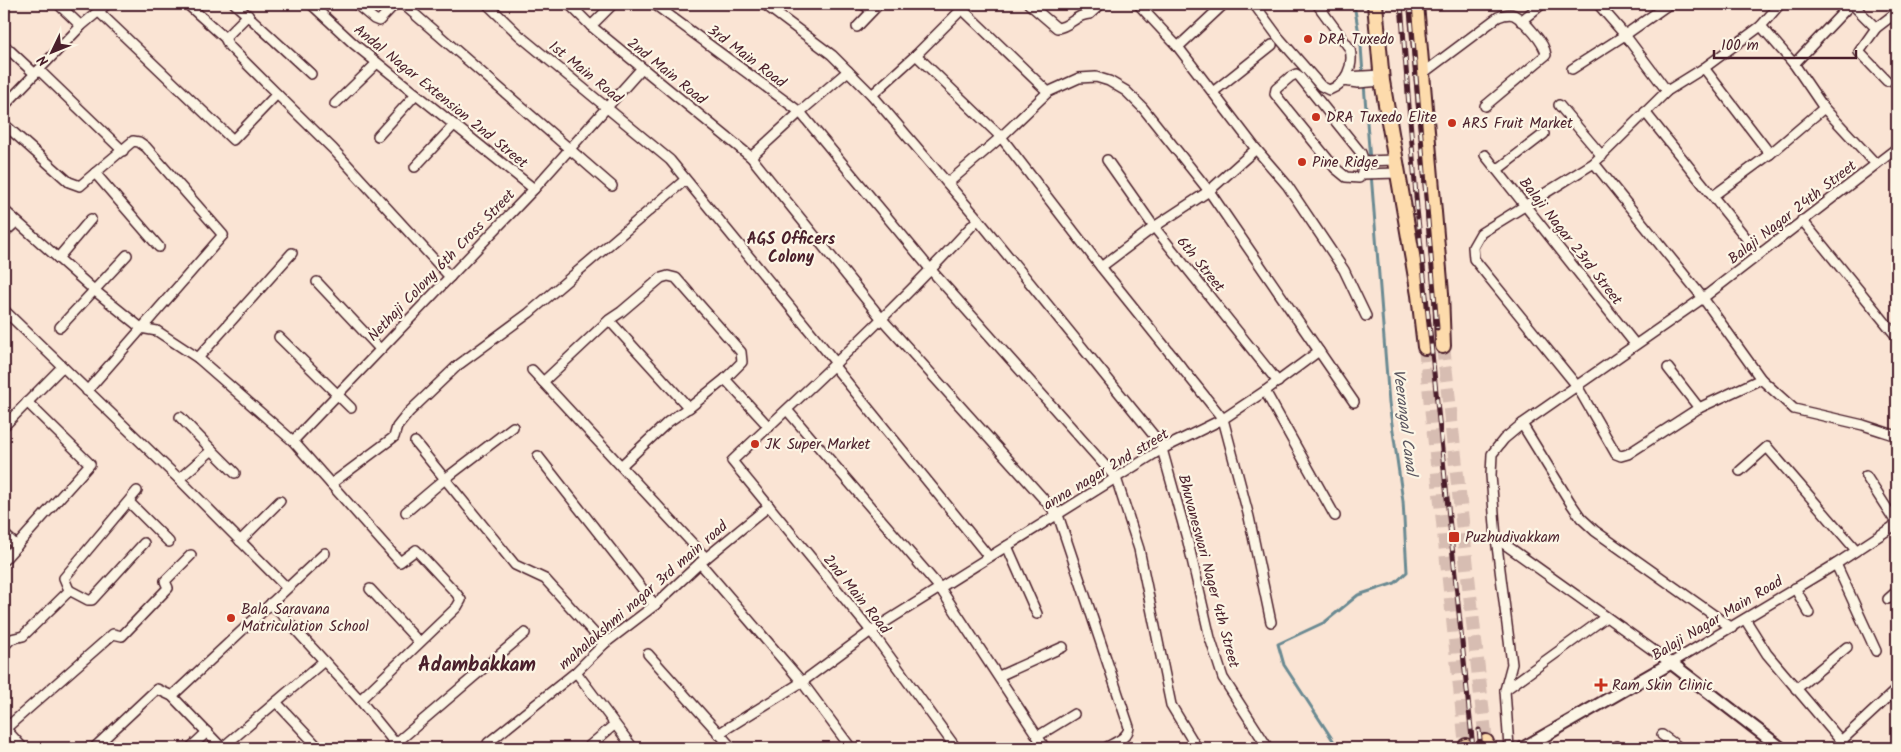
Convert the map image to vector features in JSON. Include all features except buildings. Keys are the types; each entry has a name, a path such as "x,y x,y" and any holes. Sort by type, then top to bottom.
{"main road":[{"path":"1375,4 1377,79 1397,166 1419,295 1425,347"},
{"path":"1416,4 1441,293 1442,346"},
{"path":"1419,295 1441,293"}],"street":[{"path":"58,4 81,26"},
{"path":"4,106 81,26 107,4"},
{"path":"187,4 225,38 228,46 333,149 450,277"},
{"path":"235,4 311,74"},
{"name":"Andal Nagar Extension 2nd Street","path":"311,4 354,44 534,189"},
{"path":"356,4 379,21 395,4"},
{"name":"1st Main Road","path":"487,4 520,36 670,160 989,558"},
{"name":"2nd Main Road","path":"569,4 591,26 751,157 881,318 1058,515"},
{"path":"591,26 614,4"},
{"name":"3rd Main Road","path":"654,4 800,112 931,270 1116,478"},
{"path":"764,4 832,55 872,95 978,219 1164,448"},
{"path":"863,4 872,11"},
{"path":"857,27 879,4"},
{"path":"1029,4 1039,7 1057,28 1064,27 1083,14 1090,14 1101,4"},
{"path":"1138,4 1178,47 1256,149 1287,186 1344,270 1366,316"},
{"path":"1178,47 1224,4"},
{"path":"1254,4 1321,86 1329,90 1336,87 1344,79 1351,65 1350,49 1316,4"},
{"path":"1521,21 1542,4"},
{"path":"1598,4 1625,35 1666,91"},
{"path":"1572,69 1669,4"},
{"path":"1761,379 1699,408 1628,454 1621,456 1616,454 1576,386 1474,259 1472,247 1481,233 1594,163 1666,91 1704,68 1761,26 1780,4"},
{"path":"1794,64 1852,4 1876,28"},
{"path":"404,5 612,186"},
{"path":"872,95 916,55 965,6 1048,92"},
{"path":"99,12 233,140 276,94"},
{"path":"1887,81 1859,52 1876,28 1897,12"},
{"path":"1422,74 1498,16 1508,14 1514,16 1539,40 1545,48 1546,55 1485,106"},
{"path":"225,38 248,15"},
{"path":"1761,26 1794,64 1824,108 1876,164"},
{"path":"1213,92 1272,44"},
{"path":"4,45 37,72 123,151"},
{"path":"916,55 1001,137 1100,267 1222,419 1248,517 1271,622"},
{"path":"336,104 377,63"},
{"name":"Nethaji Colony 6th Cross Street","path":"293,441 534,189 570,150 606,106 642,68"},
{"path":"1704,68 1770,154"},
{"path":"751,157 848,71"},
{"path":"1292,75 1299,76 1369,161 1397,166 1359,178 1350,178 1335,168 1275,94 1276,89 1292,75"},
{"path":"948,184 1048,92 1080,78 1096,77 1109,80 1126,91 1143,108 1209,191 1354,402"},
{"path":"1344,79 1377,79"},
{"path":"378,136 416,94"},
{"path":"1559,105 1602,156"},
{"path":"1713,196 1770,154 1824,108"},
{"path":"1646,112 1759,254"},
{"path":"4,124 69,182 80,186 133,141 140,142 223,236 87,391"},
{"path":"415,167 454,125"},
{"path":"1497,170 1544,134"},
{"name":"Balaji Nagar 24th Street","path":"1509,748 1505,690 1512,664 1496,538 1491,475 1492,454 1504,439 1522,424 1703,298 1897,148"},
{"path":"1100,267 1154,227 1209,191 1256,149"},
{"name":"Balaji Nagar 23rd Street","path":"1485,155 1635,344"},
{"name":"6th Street","path":"1107,160 1154,227 1278,382"},
{"path":"1369,161 1369,174"},
{"path":"1594,163 1703,298 1761,379 1794,409 1862,425 1897,436"},
{"path":"95,173 159,247"},
{"path":"331,484 394,437 397,427 409,412 457,366 529,313 685,180"},
{"path":"4,210 94,290 141,328 157,331 198,358 293,441 400,562 416,550 461,600 457,607 360,700"},
{"path":"58,258 91,219"},
{"path":"725,379 769,427 931,270 978,219"},
{"path":"1802,220 1897,337"},
{"path":"4,234 16,222"},
{"path":"198,358 292,254"},
{"path":"60,327 127,255"},
{"path":"543,382 609,320 661,278 668,276 676,278 741,352 742,362 725,379 668,422 621,466"},
{"path":"317,282 380,349"},
{"path":"4,310 180,479 287,588"},
{"path":"609,320 688,408"},
{"path":"279,337 351,408"},
{"name":"anna nagar 2nd street","path":"718,734 802,682 906,609 1164,448 1222,419 1278,382 1319,351"},
{"path":"4,426 62,367"},
{"path":"1668,368 1699,408"},
{"path":"532,370 621,466 703,560 802,682 851,748"},
{"path":"1265,391 1335,516"},
{"path":"4,560 90,464 27,402"},
{"path":"787,410 940,588 1045,748"},
{"path":"180,417 235,473"},
{"path":"1522,424 1581,518 1595,531 1732,628"},
{"path":"406,512 513,427"},
{"name":"2nd Main Road","path":"769,427 732,461 871,632 956,748"},
{"path":"415,442 515,565 545,579 604,644"},
{"path":"1740,472 1768,447 1856,550"},
{"name":"Bhuvaneswari Nager 4th Street","path":"1164,448 1210,638 1223,678 1268,748"},
{"path":"180,479 212,450"},
{"path":"538,456 655,605"},
{"path":"1866,476 1897,524"},
{"path":"1116,478 1139,548 1170,705 1197,748"},
{"path":"136,491 129,502 64,578 69,590 88,600 92,600 144,543"},
{"path":"240,541 280,500"},
{"path":"129,502 169,542"},
{"name":"mahalakshmi nagar 3rd main road","path":"490,746 576,672 604,644 655,605 703,560 769,506"},
{"path":"1058,515 1129,727 1124,738 1107,747"},
{"name":"Balaji Nagar Main Road","path":"1523,748 1732,628 1897,524"},
{"path":"4,534 17,546"},
{"path":"1496,538 1671,663 1781,748"},
{"path":"1008,546 1037,614"},
{"path":"172,696 325,552"},
{"path":"23,748 5,728 113,634 122,636 168,588 165,581 191,555"},
{"path":"1836,564 1876,651"},
{"path":"1795,588 1809,613"},
{"path":"370,589 419,642"},
{"path":"4,646 11,639 23,636 69,590"},
{"path":"1888,599 1897,591"},
{"path":"271,603 360,700 397,746 525,633"},
{"path":"1505,690 1606,617"},
{"path":"1745,619 1767,654 1847,748"},
{"path":"999,676 1064,647"},
{"path":"1796,689 1847,647"},
{"path":"648,654 732,748"},
{"path":"96,748 157,689 172,696 222,748 324,661"},
{"path":"576,672 633,748"},
{"path":"1841,740 1897,690"},
{"path":"276,702 318,747"},
{"path":"1038,736 1074,714"},
{"path":"587,748 614,725"},
{"path":"190,748 207,732"},
{"path":"1662,735 1680,748"}],"waterway":[{"name":"Veerangal Canal","path":"1354,4 1361,46 1363,75"},
{"name":"Veerangal Canal","path":"1338,748 1284,665 1278,644 1325,622 1358,595 1395,583 1407,572 1403,501 1389,403 1364,84"}],"tunnel":[{"path":"1443,346 1486,742"},
{"path":"1425,347 1466,746"}],"railway":[{"path":"1401,4 1417,209 1473,748"},
{"path":"1410,4 1437,328"},
{"path":"1479,730 1481,748"}],"place":[{"name":"DRA Tuxedo","path":"1308,39"},
{"name":"DRA Tuxedo Elite","path":"1316,117"},
{"name":"ARS Fruit Market","path":"1452,123"},
{"name":"Pine Ridge","path":"1302,162"},
{"name":"JK Super Market","path":"755,444"},
{"name":"Puzhudivakkam","path":"1454,537"},
{"name":"Bala Saravana Matriculation School","path":"231,618"},
{"name":"Ram Skin Clinic","path":"1601,685"}],"district":[{"name":"AGS Officers Colony","path":"791,247"},
{"name":"Adambakkam","path":"477,664"}]}
